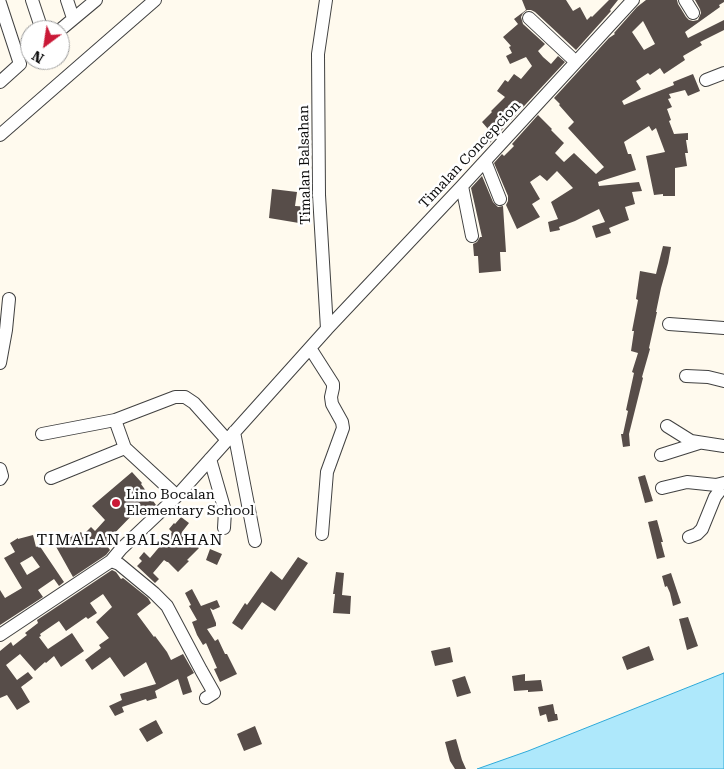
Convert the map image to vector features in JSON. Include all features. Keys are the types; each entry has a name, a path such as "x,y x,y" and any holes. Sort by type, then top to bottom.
{"street":[{"path":"32,0 39,20"},
{"path":"67,0 73,18"},
{"path":"70,21 96,0"},
{"path":"0,135 155,0"},
{"name":"Timalan Balsahan","path":"326,0 318,54 319,196 328,329"},
{"name":"Timalan Concepcion","path":"0,635 111,561 176,496 310,348 634,0"},
{"path":"684,0 693,13"},
{"path":"0,3 20,64 0,82"},
{"path":"529,18 576,62"},
{"path":"706,80 724,73"},
{"path":"485,162 500,199"},
{"path":"462,186 472,236"},
{"path":"0,307 9,299 0,363"},
{"path":"669,324 724,328"},
{"path":"310,348 333,384 332,404 342,422 342,428 327,472 322,534"},
{"path":"686,376 708,377 724,381"},
{"path":"42,434 115,420 175,397 185,397 230,436 255,541"},
{"path":"115,420 125,448 176,496"},
{"path":"666,426 687,439 699,443 724,446"},
{"path":"661,456 699,443"},
{"path":"51,478 125,448"},
{"path":"210,459 225,511 224,528"},
{"path":"0,469 2,476 0,479"},
{"path":"662,488 686,482 724,484"},
{"path":"689,537 702,529 715,497 724,484"},
{"path":"111,561 119,564 167,606 214,692 206,698"}],"water":[{"path":"724,673 724,769 477,769 528,751"}],"building":[{"path":"522,0 566,0 573,11 580,7 587,20 609,0 618,0 611,11 576,50 535,12 527,10 523,13 521,17 523,24 545,44 538,51 543,57 551,64 558,56 565,62 487,146 479,139 488,129 482,122 505,97 497,91 505,80 508,82 514,74 521,79 532,66 526,57 510,64 506,56 512,53 509,47 511,46 503,37 518,24 514,19 526,10"},
{"path":"646,0 677,0 686,17 693,21 698,20 701,13 695,0 724,0 719,5 720,7 685,32 688,38 724,20 724,30 700,42 702,45 683,56 685,60 664,74 660,68 636,81 641,89 622,101 624,105 674,85 673,82 693,74 700,91 688,96 685,90 669,94 671,98 668,99 672,107 667,109 671,120 669,121 674,134 688,133 688,140 686,140 688,153 685,153 687,166 675,168 675,196 654,195 646,156 665,152 656,128 652,131 649,126 624,142 628,154 631,154 636,170 598,182 599,186 639,182 642,191 632,192 635,204 625,207 629,220 609,228 611,233 596,238 592,226 605,222 599,209 559,227 560,230 550,232 548,222 558,219 551,202 573,188 557,171 547,181 540,175 530,182 540,199 532,204 540,217 517,229 506,205 508,196 494,163 502,154 504,156 514,146 512,144 538,115 564,143 555,153 564,162 574,153 596,174 604,167 568,128 574,122 554,98 609,38 615,34 637,7","holes":["643,21 655,44 644,50 632,32"]},
{"path":"482,176 493,202 498,207 503,206 506,252 500,252 501,271 479,273 478,256 474,256 473,244 482,237 471,188"},
{"path":"272,189 297,192 295,206 312,207 312,223 299,223 269,218"},
{"path":"663,246 671,247 668,263 661,288 650,349 629,434 630,446 623,447 621,434 623,434 628,411 626,410 634,373 632,372 638,353 631,351 640,271 656,274"},
{"path":"132,472 142,483 156,505 146,512 141,506 105,543 110,550 106,555 73,577 54,543 62,538 63,540 72,535 73,537 81,532 83,535 91,527 95,531 105,520 92,506"},
{"path":"645,475 653,501 645,503 638,477"},
{"path":"181,517 189,523 182,532 199,548 178,572 164,560 153,573 159,579 155,583 137,566 142,561 139,558 144,552 150,558 172,532 169,529"},
{"path":"657,520 665,557 657,559 648,522"},
{"path":"33,535 36,547 39,545 64,582 59,586 54,579 38,590 43,597 0,625 0,590 5,598 22,588 4,558 15,552 10,543","holes":["32,556 40,567 27,575 20,563"]},
{"path":"210,549 222,554 217,565 206,560"},
{"path":"298,557 308,563 275,611 262,602 242,630 232,623 245,603 247,605 271,571 282,580"},
{"path":"112,570 121,579 123,578 148,598 151,603 137,614 167,652 171,660 183,654 194,673 187,677 192,692 183,695 178,679 155,691 157,698 147,701 146,699 122,707 124,712 115,716 109,706 122,700 120,694 156,684 146,662 124,677 110,657 92,670 85,660 101,648 99,645 109,638 96,622 112,607 103,594 90,603 97,613 88,619 86,617 66,631 59,621 40,634 41,636 39,637 48,649 72,633 84,651 61,667 54,656 35,671 20,654 6,665 17,680 28,672 33,678 21,687 30,702 17,710 7,695 0,698 0,651 11,642 13,646 27,635 25,633 38,623 37,620"},
{"path":"336,572 344,573 342,595 351,596 350,614 333,613"},
{"path":"671,573 681,603 673,606 670,593 667,586 665,587 662,576"},
{"path":"192,589 201,606 217,600 220,607 213,610 210,608 216,626 207,629 215,641 218,639 237,674 220,682 214,669 217,668 206,643 203,645 192,622 197,620 189,606 191,605 185,593"},
{"path":"688,617 698,646 687,650 679,619"},
{"path":"649,646 654,660 627,670 622,657"},
{"path":"450,647 453,662 435,666 431,651"},
{"path":"525,674 525,681 541,680 543,691 514,691 512,676"},
{"path":"465,676 471,693 457,697 452,680"},
{"path":"553,704 558,720 548,722 546,714 540,716 538,707"},
{"path":"156,720 163,733 147,742 139,729"},
{"path":"255,726 262,744 244,751 237,734"},
{"path":"456,739 466,769 455,769 450,761 445,742"}],"place":[{"name":"Lino Bocalan Elementary School","path":"116,503"}],"district":[{"name":"TIMALAN BALSAHAN","path":"130,540"}]}
